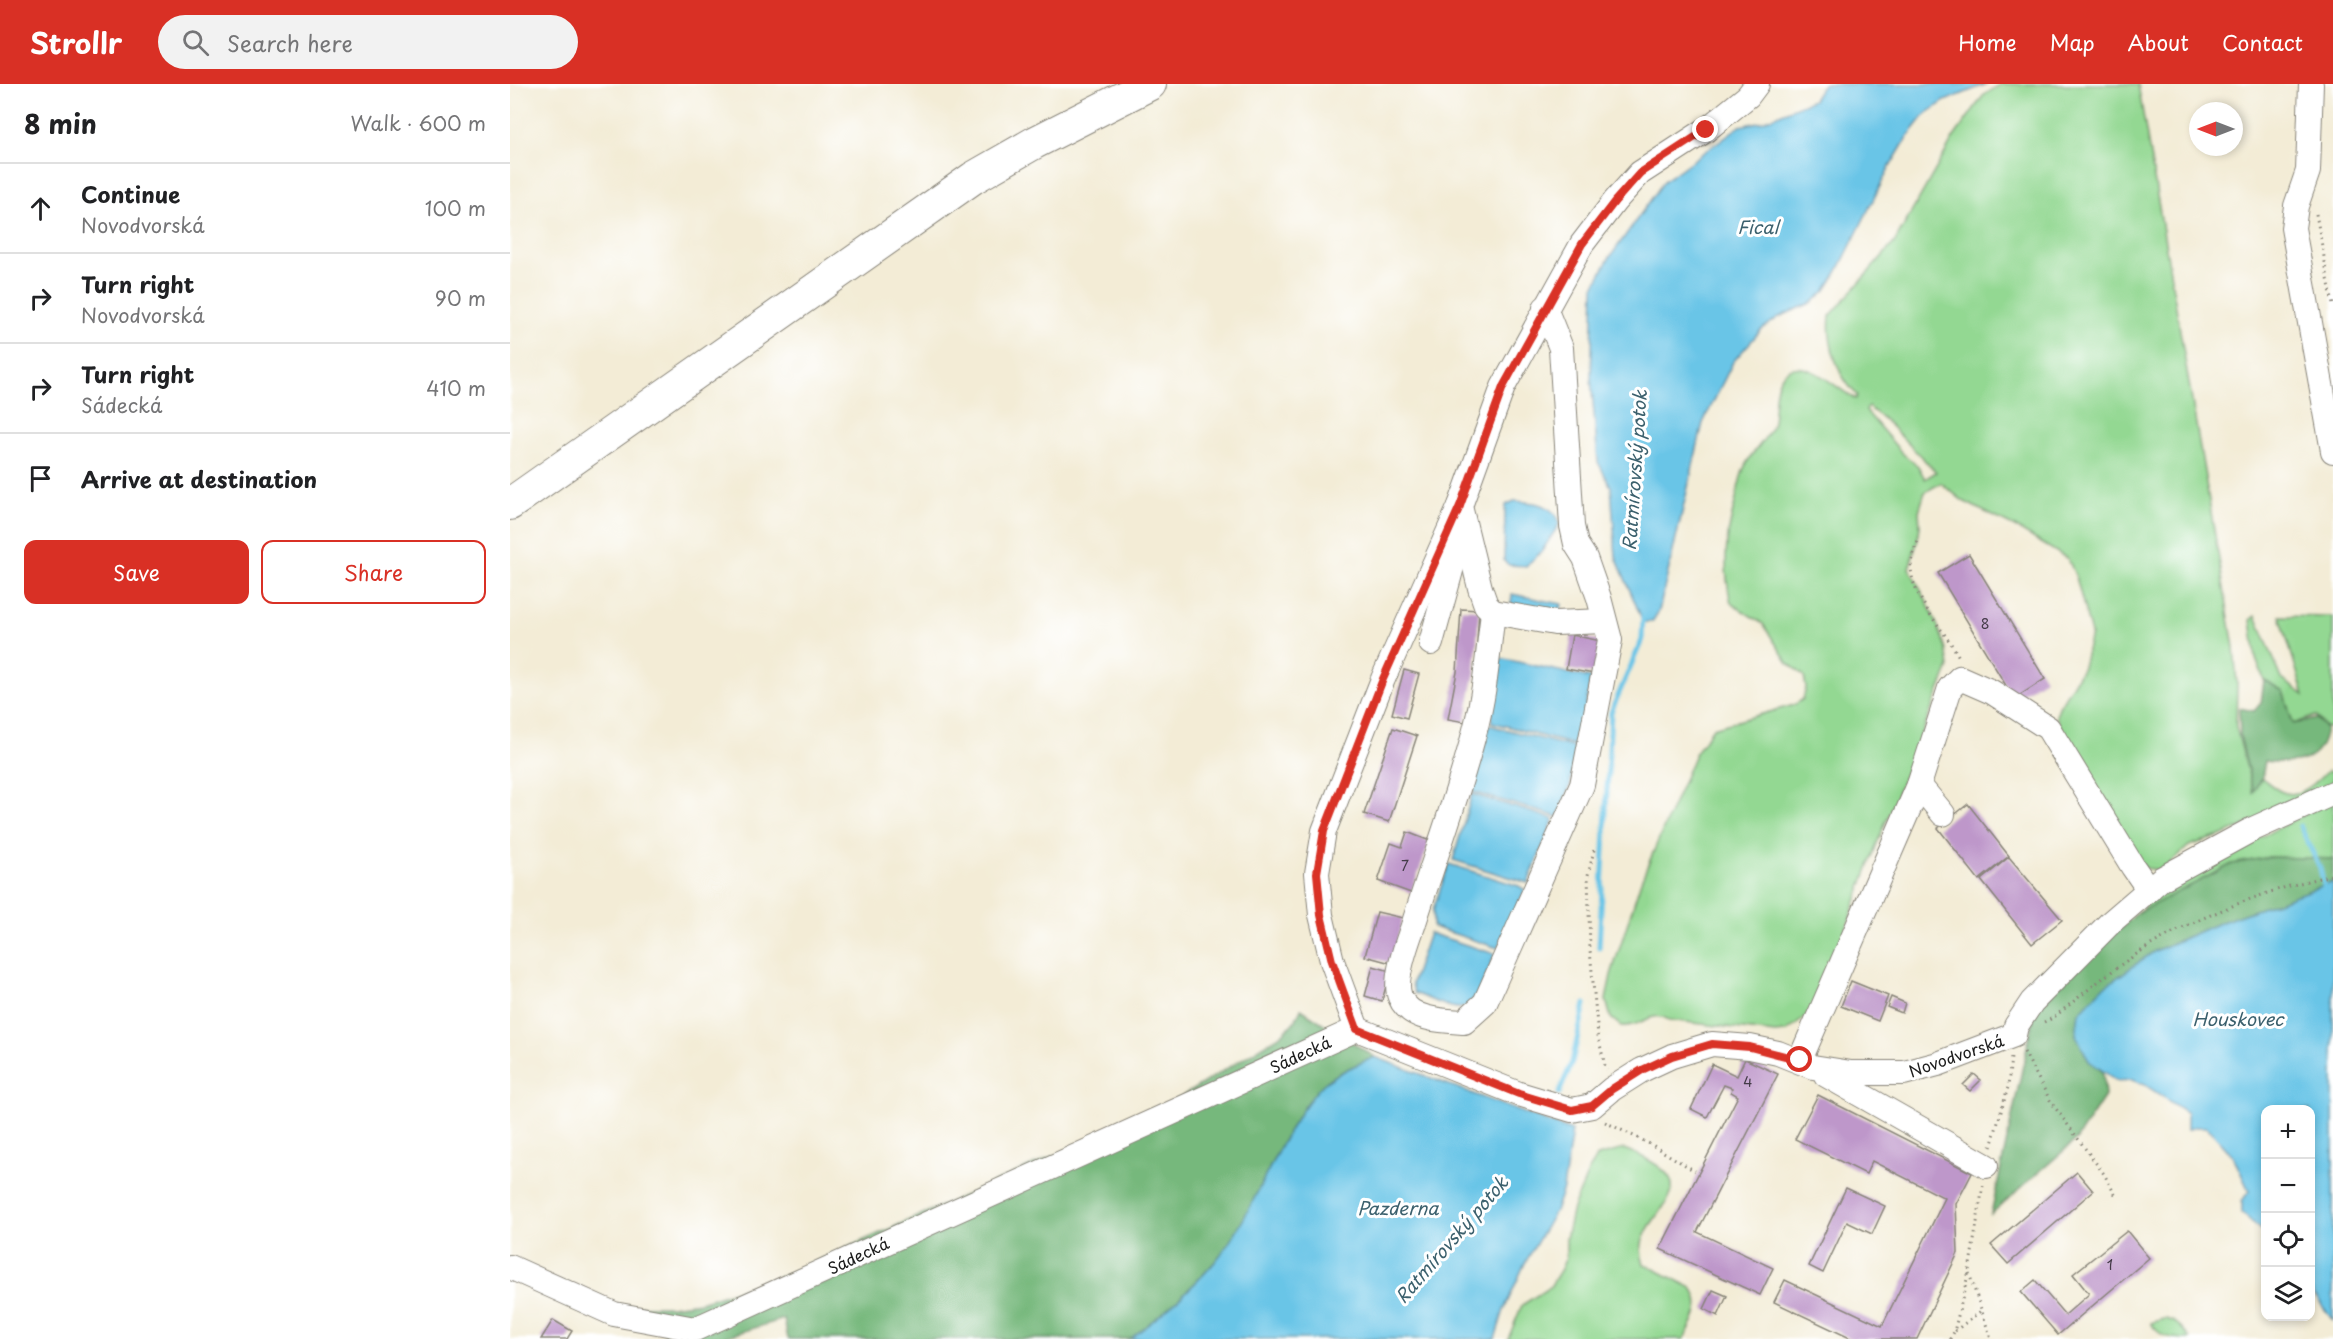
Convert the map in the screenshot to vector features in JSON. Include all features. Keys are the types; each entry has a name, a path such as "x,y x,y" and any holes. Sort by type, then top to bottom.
{"main road":[{"path":"510,504 974,178 1034,143 1150,84"}],"street":[{"path":"1431,643 1462,515 1503,387 1582,244 1640,173 1706,130 1748,96 1757,84"},
{"path":"2311,84 2308,171 2295,206 2293,228 2333,451"},
{"path":"1493,612 1488,658 1474,734 1408,940 1398,981 1399,996 1406,1006 1418,1015 1447,1022 1464,1022 1485,1003 1582,785 1610,640 1592,578 1585,558 1576,544 1572,526 1561,348 1545,308"},
{"path":"1462,515 1480,588 1486,605 1493,612 1555,623 1604,621"},
{"path":"1462,515 1383,679 1324,831 1317,873 1321,915 1332,961 1357,1029 1519,1094 1572,1110"},
{"path":"1986,1166 1807,1064 1919,785 1950,688 1960,678 1992,692 2048,728 2149,890"},
{"path":"1919,785 1943,814"},
{"path":"2015,1031 2032,1002 2111,922 2161,879 2253,829 2333,793"},
{"name":"Sádecká","path":"510,1268 614,1314 695,1329 1357,1029"},
{"name":"Novodvorská","path":"1572,1110 1592,1106 1612,1089 1642,1070 1672,1056 1712,1044 1750,1047 1807,1064 1851,1073 1904,1073 1938,1064 2015,1031"}],"path":[{"path":"2316,214 2333,305"},
{"path":"1918,542 1912,552 1910,564 1912,578 1930,616 1954,647 1960,659 1960,678"},
{"path":"1594,850 1588,875 1591,961 1598,1036 1612,1089"},
{"path":"2117,1198 2104,1174 2051,1102 2015,1031 2053,1017 2127,961 2165,937 2265,894 2333,875"},
{"path":"1572,1110 1600,1120 1652,1145 1695,1171"},
{"path":"1950,1339 1954,1332 1969,1271 1991,1339"},
{"path":"1954,1332 1982,1310"}],"green space":[{"path":"2001,84 2138,84 2234,647 2237,684 2236,727 2253,791 2262,778 2283,792 2297,793 2314,783 2327,771 2333,773 2333,787 2223,835 2189,846 2159,870 2144,868 2056,716 2083,667 2091,634 2076,577 2068,559 2015,527 1963,501 1941,483 1925,492 1919,511 1920,527 1917,543 1909,568 1939,630 1949,667 1876,846 1826,985 1813,1009 1786,1032 1775,1033 1669,1020 1663,1017 1621,1026 1611,1018 1606,1000 1611,975 1641,881 1695,754 1713,728 1794,705 1803,699 1806,688 1804,676 1788,663 1763,624 1731,603 1726,550 1743,472 1750,457 1772,426 1776,389 1782,375 1788,370 1796,367 1805,368 1856,399 1857,395 1844,378 1835,359 1830,337 1830,316 1894,243 1954,137 1983,96","holes":["1868,407 1885,420 1936,472 1925,479 1918,466 1902,453 1866,411"]},
{"path":"2256,616 2282,679 2304,695 2280,616 2333,617 2333,727 2326,728 2316,716 2293,724 2283,691 2264,680 2256,659 2251,620"},
{"path":"2264,680 2283,691 2293,724 2317,719 2326,728 2319,750 2305,760 2265,761 2262,778 2253,792 2240,736 2239,708 2254,711 2261,703"},
{"path":"2333,800 2333,859 2269,857 2137,913 2170,883"},
{"path":"2269,857 2333,859 2333,882 2219,923 2155,951 2101,989 2079,1013 2076,1035 2089,1061 2103,1072 2105,1096 2076,1140 1991,1214 2037,1007 2137,913 2232,864"},
{"path":"1301,1009 1375,1057 1338,1074 1317,1090 1295,1121 1237,1230 1214,1263 1194,1284 1130,1339 788,1339 784,1319 718,1339 670,1339 640,1306 670,1306 700,1302 786,1275 1168,1105 1281,1035 1293,1023"},
{"path":"1624,1149 1655,1164 1669,1177 1672,1190 1666,1203 1647,1230 1642,1246 1644,1264 1692,1288 1696,1294 1698,1307 1684,1339 1508,1339 1522,1305 1550,1287 1561,1269 1566,1257 1566,1238 1573,1208 1590,1168 1598,1156"},
{"path":"2163,1319 2179,1325 2190,1339 2162,1335 2151,1323"}],"water":[{"name":"Fical","path":"1823,84 1987,84 1945,101 1926,114 1907,138 1888,170 1838,271 1826,290 1813,302 1779,317 1761,330 1733,362 1703,423 1659,611 1652,622 1643,622 1616,557 1611,487 1598,462 1591,378 1594,287 1608,260 1664,181 1740,126 1763,121 1813,100"},
{"path":"1514,501 1541,505 1552,511 1560,523 1542,551 1526,566 1509,565 1504,561 1506,505"},
{"path":"1512,594 1562,604 1560,613 1511,605"},
{"path":"1500,658 1591,678 1578,746 1491,722"},
{"path":"1489,725 1576,748 1570,786 1558,817 1473,792"},
{"path":"1472,794 1554,819 1528,883 1453,860"},
{"path":"1449,864 1519,886 1525,890 1498,948 1433,927 1433,910"},
{"name":"Houskovec","path":"2333,882 2333,1321 2315,1296 2315,1105 2261,1105 2261,1230 2242,1213 2242,1201 2249,1191 2233,1156 2207,1127 2194,1127 2187,1130 2187,1113 2145,1085 2132,1080 2117,1081 2089,1061 2076,1035 2079,1013 2101,989 2155,951 2219,923"},
{"path":"1429,933 1495,954 1481,987 1465,1007 1449,1006 1414,993 1412,983"},
{"name":"Pazderna","path":"1375,1057 1572,1131 1563,1189 1555,1211 1524,1265 1504,1310 1495,1339 1130,1339 1194,1284 1214,1263 1237,1230 1295,1121 1317,1090 1338,1074"}],"building":[{"path":"1969,554 2045,679 2014,699 1938,573"},
{"path":"1461,609 1479,610 1475,673 1465,722 1448,719 1457,672"},
{"path":"1572,635 1601,641 1594,674 1566,669"},
{"path":"1404,670 1419,674 1407,718 1392,714"},
{"path":"1393,728 1417,736 1389,822 1364,814"},
{"path":"1968,804 2009,856 1979,880 1938,828"},
{"path":"1407,832 1430,841 1411,893 1378,881 1391,843 1402,847"},
{"path":"2009,857 2062,920 2032,944 1981,880"},
{"path":"1377,912 1403,918 1391,963 1365,956"},
{"path":"1373,966 1390,971 1382,1001 1365,996"},
{"path":"1851,981 1888,996 1878,1021 1841,1006"},
{"path":"1891,997 1905,1003 1902,1013 1887,1007"},
{"path":"1745,1059 1778,1074 1697,1232 1773,1268 1760,1295 1660,1249 1738,1096 1731,1092 1732,1088 1724,1085 1707,1117 1691,1109 1712,1064 1737,1076"},
{"path":"1974,1074 1981,1080 1970,1091 1963,1085"},
{"path":"1818,1095 1972,1173 1956,1204 1958,1253 1917,1339 1852,1339 1774,1302 1785,1280 1882,1326 1945,1198 1872,1161 1866,1174 1795,1139"},
{"path":"2077,1172 2093,1191 2008,1264 1991,1245"},
{"path":"1846,1188 1885,1206 1872,1234 1847,1222 1823,1273 1809,1266"},
{"path":"2127,1231 2149,1258 2058,1335 2021,1292 2035,1280 2065,1315 2089,1294 2073,1274"},
{"path":"1713,1290 1727,1296 1718,1316 1704,1309"},
{"path":"553,1320 572,1331 567,1339 541,1339"}],"waterway":[{"name":"Ratmírovský potok","path":"1599,948 1611,712 1642,640 1643,614"},
{"path":"2300,826 2320,868 2325,891"},
{"name":"Ratmírovský potok","path":"1559,1093 1572,1062 1585,1004"}],"route":[{"path":"1706,130 1640,173 1615,201 1582,244 1503,387 1460,506 1383,679 1324,831 1317,873 1321,915 1332,961 1357,1029 1519,1094 1572,1110 1592,1106 1612,1089 1642,1070 1672,1056 1712,1044 1750,1047 1800,1060"}]}
